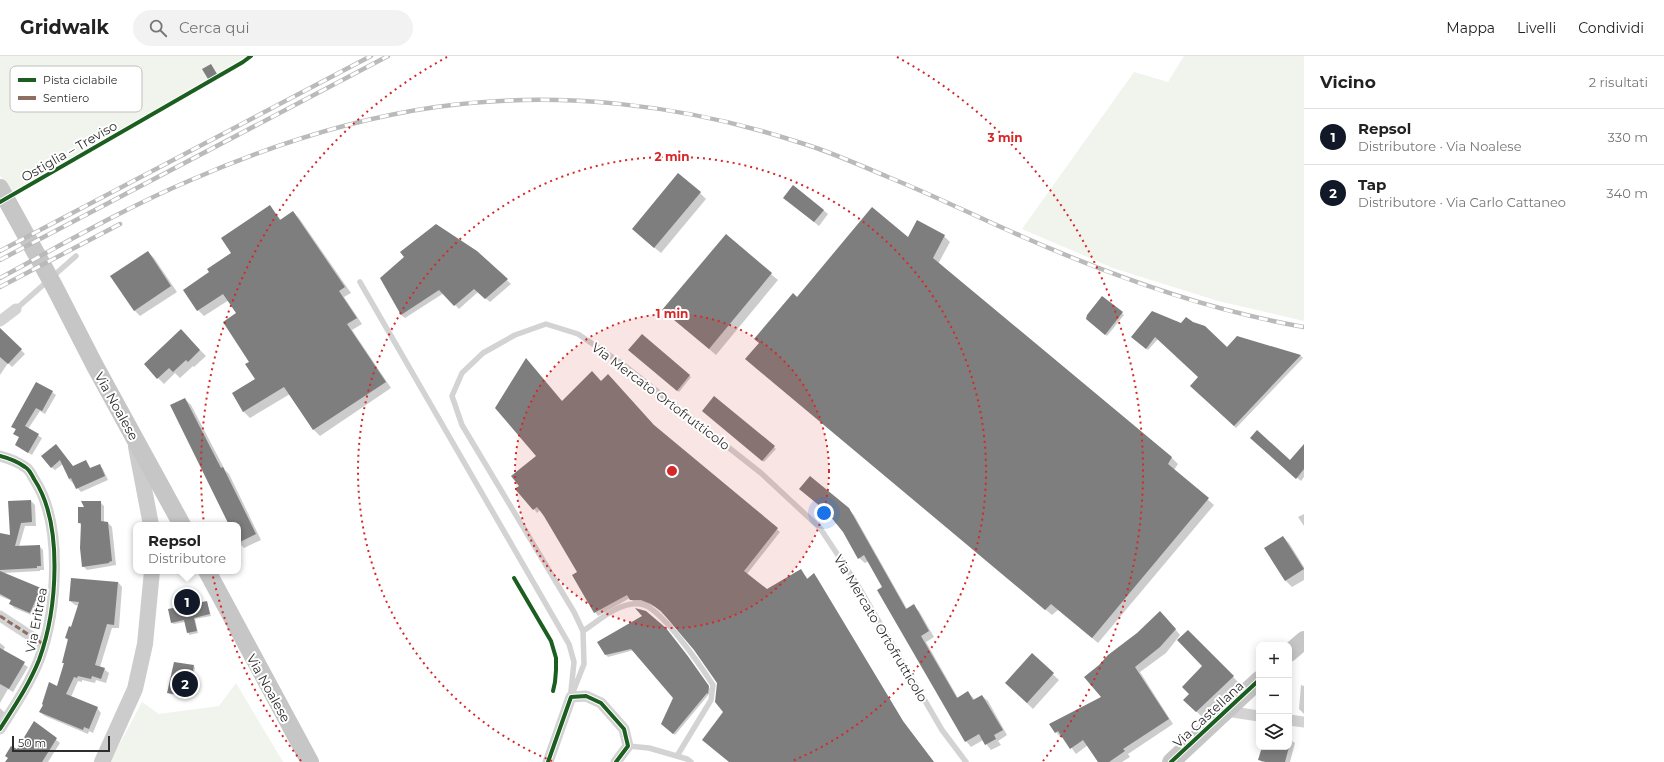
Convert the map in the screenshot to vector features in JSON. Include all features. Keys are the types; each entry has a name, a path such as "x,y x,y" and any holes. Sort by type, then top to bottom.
{"main road":[{"name":"Via Noalese","path":"1,190 180,522"},
{"path":"135,439 150,522"},
{"path":"102,762 135,689 145,644 152,574"},
{"name":"Via Noalese","path":"209,574 310,762"},
{"path":"1292,651 1304,640"},
{"name":"Via Castellana","path":"1171,762 1256,683"}],"street":[{"path":"0,321 16,309"},
{"name":"Via Eritrea","path":"0,456 8,458 26,467 39,486 46,504 51,524 55,569 52,606 38,660 18,701 0,729"},
{"path":"0,616 43,644"},
{"path":"571,697 586,696 601,703 624,729 628,746 616,762"},
{"name":"Via Mercato Ortofrutticolo","path":"548,762 571,697"},
{"name":"Via Castellana","path":"1226,711 1256,716"},
{"path":"1292,720 1304,722"}],"lane":[{"path":"16,309 76,256"},
{"path":"360,282 569,644 574,662 571,697"},
{"name":"Via Mercato Ortofrutticolo","path":"571,697 584,664 583,631 574,612 462,425 452,396 462,373 483,354 515,335 546,324 578,334 622,363 761,473 820,528 857,584 942,730 966,762"},
{"path":"583,631 618,607 641,603 656,611 695,658 713,685 711,700 677,756"},
{"path":"628,746 648,748 688,759 691,762"}],"shaded area":[{"path":"0,56 247,56 11,196 0,175"},
{"path":"1184,56 1304,56 1304,321 1218,301 1113,268 1022,229 1134,72 1168,82"},
{"path":"236,683 283,762 110,762 142,702 159,714 219,706"}],"building":[{"path":"211,64 217,74 208,79 202,69"},
{"path":"678,173 701,192 654,248 632,229"},
{"path":"793,185 824,210 814,222 783,198"},
{"path":"270,205 280,220 293,211 345,287 339,291 357,318 347,324 386,382 313,430 284,387 243,412 232,393 255,379 245,364 249,362 223,322 236,313 223,294 197,311 183,290 209,272 207,269 231,253 221,238"},
{"path":"872,207 908,237 917,220 945,235 933,258 1172,457 1168,464 1209,498 1092,638 1051,604 1045,610 745,359 759,343 754,339 793,293 797,297"},
{"path":"436,224 477,251 508,279 485,299 474,289 454,306 439,290 401,315 380,278 404,257 400,252"},
{"path":"726,234 772,273 709,349 662,310"},
{"path":"148,251 171,286 134,311 110,276"},
{"path":"1102,296 1123,312 1105,335 1086,319 1087,315"},
{"path":"1152,311 1181,323 1186,317 1193,322 1205,326 1227,347 1237,336 1301,355 1234,426 1190,386 1198,377 1155,337 1146,349 1131,337"},
{"path":"0,328 22,349 8,364 0,357"},
{"path":"181,329 200,350 188,362 186,360 173,372 169,368 157,379 144,364"},
{"path":"642,334 690,375 677,391 628,350"},
{"path":"526,358 562,401 592,371 601,381 608,374 654,425 778,528 744,571 767,589 801,569 807,579 814,573 903,721 934,762 729,762 702,740 723,712 715,702 717,683 694,650 661,611 651,604 641,600 630,600 627,595 594,613 572,575 577,572 544,516 537,507 533,510 515,489 519,486 511,476 536,456 495,408"},
{"path":"36,382 53,391 42,411 36,408 25,426 39,434 28,453 15,445 19,437 13,434 16,429 11,427"},
{"path":"714,396 775,446 762,461 702,411"},
{"path":"185,398 221,468 223,467 256,534 241,542 241,522 228,522 170,405"},
{"path":"1257,430 1290,460 1304,444 1304,469 1296,479 1250,438"},
{"path":"56,444 73,466 86,460 90,468 100,464 105,476 76,489 71,478 69,479 60,460 51,468 41,456"},
{"path":"810,476 849,508 906,609 914,604 929,631 921,636 957,698 968,691 973,700 982,695 1003,730 994,735 996,739 985,745 979,734 965,742 877,590 882,587 864,555 858,559 843,532 826,511 799,489"},
{"path":"31,500 32,522 21,523 15,546 40,545 41,566 37,566 37,568 0,570 0,533 10,535 8,501"},
{"path":"81,501 101,501 101,521 108,522 112,561 109,563 82,567 80,548 81,523 78,523 78,507 84,507"},
{"path":"1283,536 1304,569 1285,581 1264,548"},
{"path":"0,571 41,588 30,613 9,604 11,600 0,594"},
{"path":"71,578 118,582 114,625 107,624 95,665 105,668 101,679 92,676 91,679 78,676 77,678 74,677 66,694 98,707 89,729 84,727 83,730 39,712 43,705 42,704 49,682 57,686 64,663 62,663 68,639 65,638 69,626 71,627 79,602 69,601"},
{"path":"207,601 210,614 194,618 197,631 187,633 184,620 171,623 168,609"},
{"path":"635,608 646,611 666,628 709,686 708,694 707,693 673,734 661,724 673,698 631,649 605,655 597,642 642,616"},
{"path":"1160,611 1176,629 1160,647 1135,667 1169,719 1123,749 1125,751 1109,762 1098,762 1083,740 1070,749 1058,731 1055,733 1049,724 1101,697 1084,677 1099,665 1108,655 1137,633"},
{"path":"1188,630 1234,676 1196,712 1183,700 1189,694 1182,687 1202,666 1177,640"},
{"path":"0,648 25,662 9,689 0,684"},
{"path":"1032,653 1054,673 1027,703 1005,683"},
{"path":"174,662 194,665 188,696 167,693"},
{"path":"34,721 57,738 42,762 5,762 8,758 5,756 11,746 17,749"},
{"path":"1261,750 1288,750 1285,762 1266,762 1258,760"}],"railway":[{"path":"0,251 371,56"},
{"path":"0,260 388,56"},
{"path":"0,278 142,202 250,156 311,135 373,119 436,107 482,102 527,100 573,101 619,104 710,118 798,142 855,163 922,191 1055,251 1125,278 1231,311 1304,327"},
{"path":"0,287 120,224"}],"marked path":[{"path":"0,616 43,644"}],"cycle path":[{"name":"Ostiglia – Treviso","path":"0,202 251,56"},
{"path":"0,456 10,459 28,469 44,498 50,519 54,543 53,593 45,640 39,660 26,687 0,729"},
{"path":"514,578 551,641 556,658 553,691"},
{"path":"1171,762 1256,683"},
{"path":"548,762 571,697 586,696 601,703 624,729 628,746 616,762"}],"place":[{"name":"Repsol","path":"187,602"},
{"name":"Tap","path":"185,684"}]}
